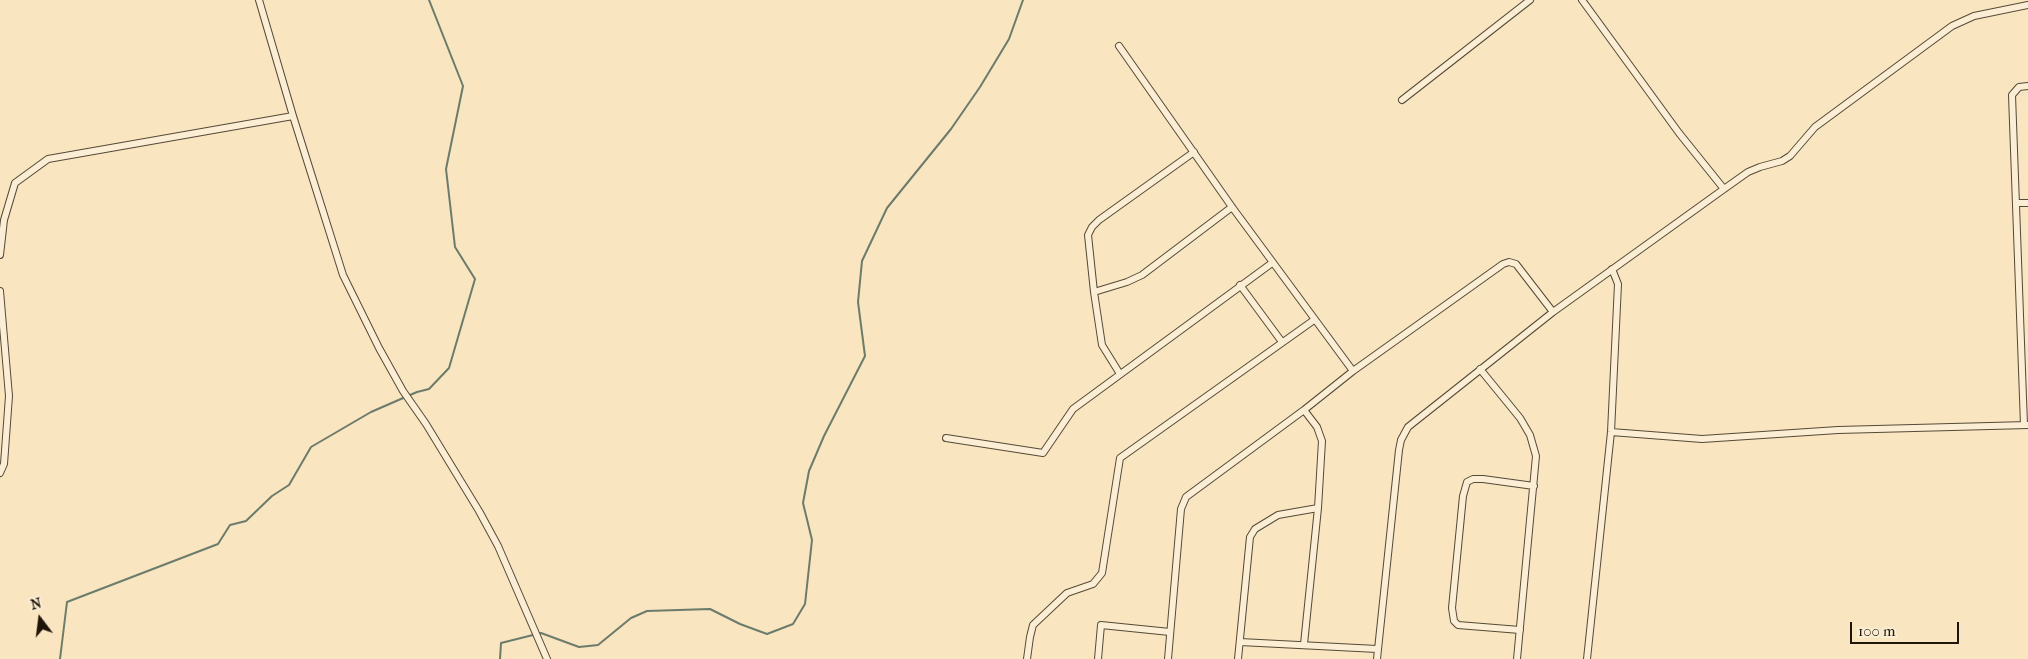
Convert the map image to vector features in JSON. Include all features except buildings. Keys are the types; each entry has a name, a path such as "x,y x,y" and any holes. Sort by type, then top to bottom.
{"street":[{"path":"260,0 292,116 343,275 379,348 403,391 469,492 498,546 547,659"},
{"path":"1402,100 1530,0"},
{"path":"1582,0 1679,133 1724,189"},
{"path":"1377,659 1401,440 1408,428 1553,312 1748,172 1782,161 1790,156 1814,127 1963,20 2028,5"},
{"path":"1118,46 1272,263 1353,371"},
{"path":"1611,432 1702,439 1838,430 2026,425 2012,95 2019,87 2028,86"},
{"path":"0,255 4,220 15,183 48,158 292,116"},
{"path":"1120,374 1102,345 1088,235 1092,227 1194,152"},
{"path":"2016,203 2028,203"},
{"path":"1094,292 1128,282 1142,275 1232,207"},
{"path":"1168,659 1181,509 1186,497 1304,410 1353,371 1506,263 1512,262 1516,264 1553,312"},
{"path":"946,438 1043,453 1073,409 1272,263"},
{"path":"1587,659 1611,432 1618,284 1612,269"},
{"path":"1240,285 1282,342"},
{"path":"0,291 9,396 4,464 0,473"},
{"path":"1027,659 1033,625 1067,593 1093,584 1102,573 1120,458 1314,320"},
{"path":"1480,369 1520,418 1530,435 1536,456 1517,659"},
{"path":"1304,410 1318,427 1321,437 1318,508 1304,644"},
{"path":"1520,630 1458,625 1454,621 1452,608 1463,496 1467,482 1473,479 1483,479 1534,486"},
{"path":"1238,659 1249,546 1254,529 1278,515 1318,508"},
{"path":"1098,659 1101,625 1170,632"},
{"path":"1240,642 1378,649"}],"waterway":[{"path":"60,659 67,602 218,544 230,525 246,521 272,496 289,485 311,447 371,412 417,392 429,389 449,368 475,279 455,247 446,169 463,86 429,0"},
{"path":"500,659 501,643 541,633 579,647 598,645 631,618 647,611 710,609 740,624 767,634 793,624 805,604 812,540 803,503 809,471 824,436 865,356 858,302 862,261 887,208 951,129 980,87 1009,39 1023,0"}]}
